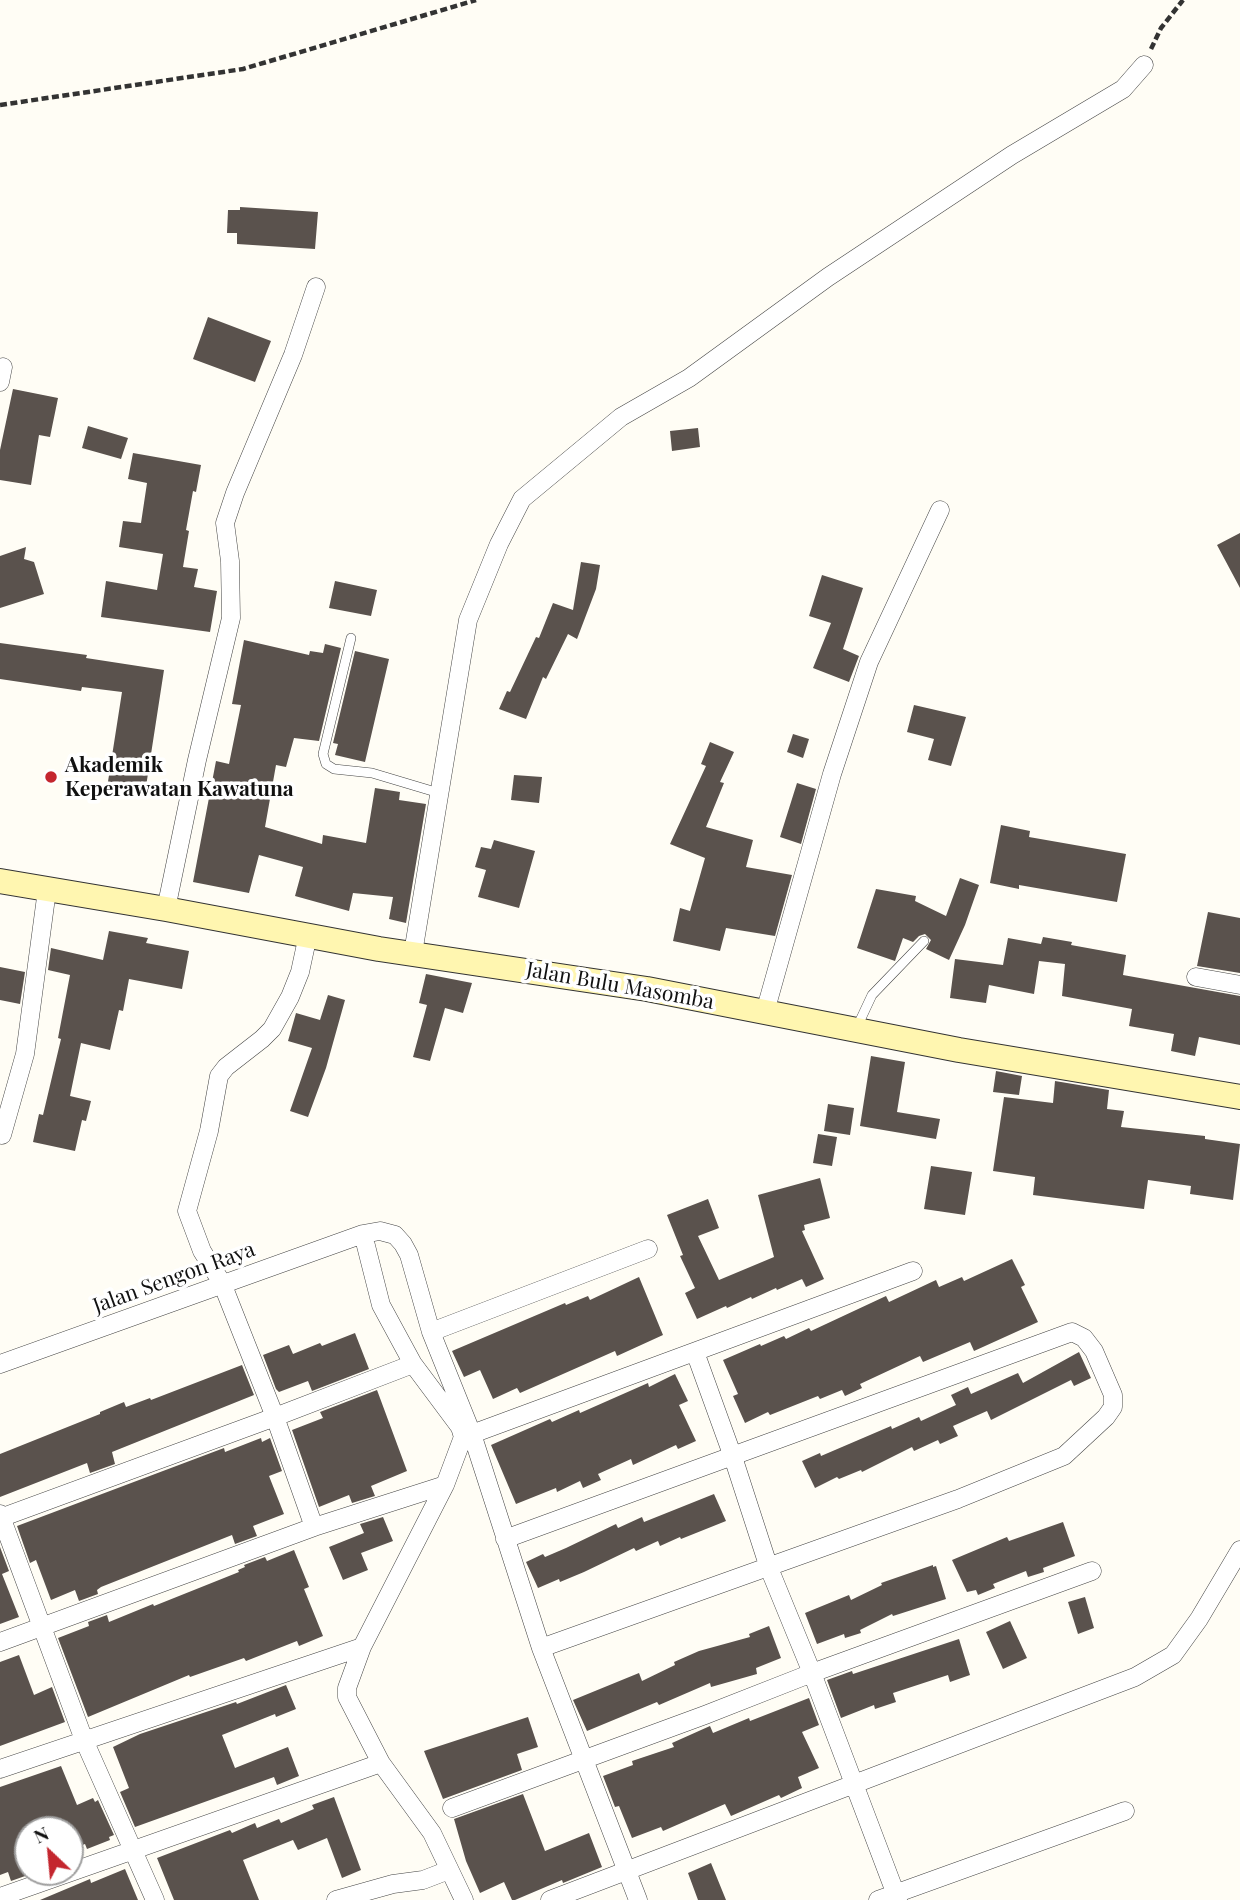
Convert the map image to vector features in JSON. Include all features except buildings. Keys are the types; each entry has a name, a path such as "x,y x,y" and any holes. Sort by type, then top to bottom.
{"street":[{"path":"413,953 468,620 499,544 522,499 621,417 689,378 828,277 1012,155 1123,89 1144,65"},
{"path":"166,909 197,760 231,618 230,561 225,523 249,458 293,355 316,287"},
{"path":"765,1012 832,774 869,662 940,510"},
{"name":"Jalan Bulu Masomba","path":"0,881 379,949 647,989 959,1050 1240,1097"},
{"path":"2,1135 25,1054 47,890"},
{"path":"308,935 300,972 272,1029 219,1076 209,1131 187,1212 202,1251 222,1283 275,1417 314,1527"},
{"path":"1196,977 1240,985"},
{"path":"464,1900 432,1833 381,1763 347,1697 347,1688 362,1647 446,1485 463,1437 460,1427 413,1364 381,1305 363,1234 380,1231 394,1234 409,1255 431,1332 472,1434 541,1648 638,1900"},
{"name":"Jalan Sengon Raya","path":"0,1364 363,1234"},
{"path":"431,1332 648,1249"},
{"path":"472,1434 913,1271"},
{"path":"505,1539 1072,1332 1084,1338 1094,1351 1113,1395 1113,1407 1106,1417 1064,1456 958,1499 541,1648"},
{"path":"695,1352 769,1568 897,1897"},
{"path":"155,1900 84,1740 0,1516 413,1364"},
{"path":"0,1642 314,1527 446,1485"},
{"path":"550,1900 1135,1677 1173,1655 1199,1619 1240,1550"},
{"path":"452,1808 1092,1571"},
{"path":"0,1769 362,1647"},
{"path":"0,1897 381,1763"},
{"path":"878,1900 897,1897 1125,1811"},
{"path":"335,1900 393,1884 423,1880 449,1871"}],"lane":[{"path":"351,638 323,754 326,764 334,769 372,773 439,793"},
{"path":"856,1029 872,995 924,941"}],"path":[{"path":"0,105 243,69 476,0"},
{"path":"1144,65 1161,28 1183,0"}],"place":[{"name":"Akademik Keperawatan Kawatuna","path":"51,777"}]}
